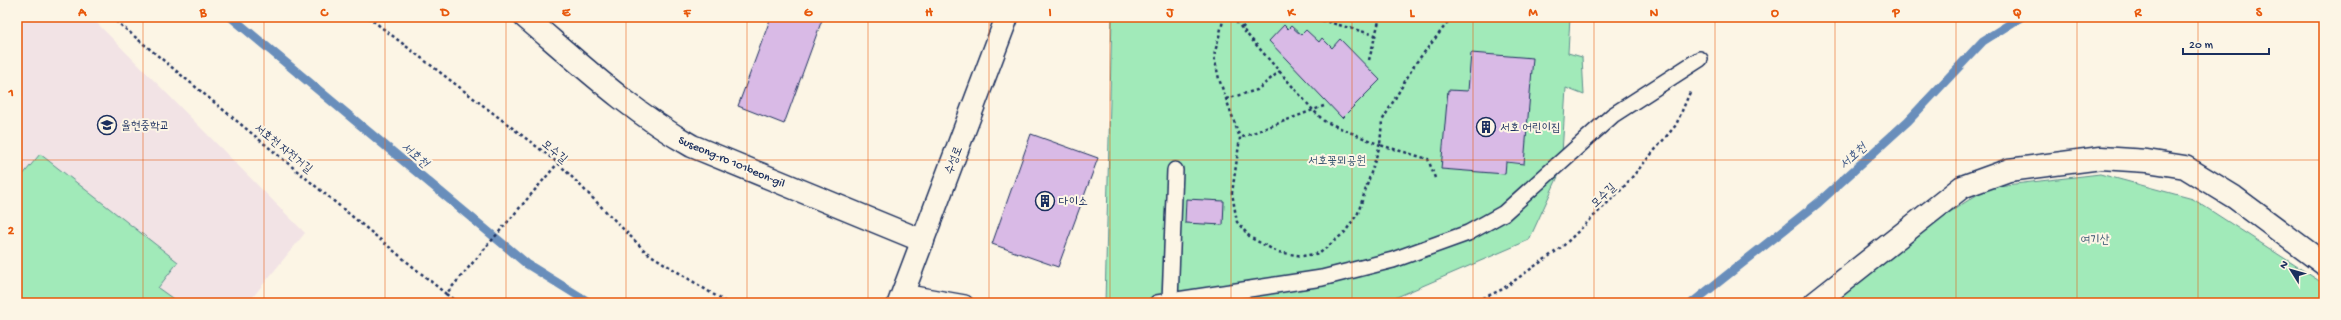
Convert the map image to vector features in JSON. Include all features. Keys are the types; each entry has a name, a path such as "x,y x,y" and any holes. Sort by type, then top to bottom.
{"street":[{"name":"Suseong-ro 101beon-gil","path":"525,17 612,90 676,137 692,146 923,241"},
{"name":"수성로","path":"901,297 1007,17"},
{"path":"1816,303 1962,187 2009,170 2101,158 2147,161 2185,167 2234,197 2324,264"}],"lane":[{"path":"1175,170 1164,302 1322,278 1393,260 1468,233 1504,213 1614,115 1700,59"},
{"path":"901,297 965,303"}],"path":[{"name":"서호천 자전거길","path":"111,17 458,303"},
{"name":"모수길","path":"368,17 558,163 646,252 727,303"},
{"path":"1224,17 1214,56 1226,98 1240,138 1232,192 1236,222 1251,238 1278,252 1302,256 1320,253 1344,232 1358,213 1380,145 1382,121 1415,64 1452,17"},
{"path":"1232,17 1324,121 1380,145 1428,159 1435,178"},
{"path":"1242,28 1253,17"},
{"path":"1310,17 1375,35"},
{"path":"1369,60 1380,17"},
{"name":"모수길","path":"1472,303 1500,290 1562,247 1622,190 1676,125 1686,104 1700,59"},
{"path":"1226,98 1257,90 1280,72"},
{"path":"1240,138 1324,106"},
{"path":"446,294 558,163"}],"shaded area":[{"name":"율현중학교","path":"17,17 91,17 305,233 248,303 17,303"}],"green space":[{"name":"서호꽃뫼공원","path":"1112,17 1570,17 1568,53 1582,57 1584,95 1566,88 1561,170 1529,240 1383,303 1105,303"},
{"path":"40,154 178,262 158,288 179,303 17,303 17,182"},
{"name":"여기산","path":"2100,174 2193,199 2324,284 2324,303 1831,303 1933,223 1989,187"}],"building":[{"path":"771,17 823,17 784,124 738,106"},
{"path":"1284,25 1288,29 1291,26 1301,35 1306,30 1319,42 1322,38 1332,48 1340,39 1380,80 1342,118 1269,41"},
{"name":"서호 어린이집","path":"1471,53 1533,58 1524,164 1506,162 1505,174 1441,169 1448,90 1468,91"},
{"name":"다이소","path":"1031,134 1098,158 1058,267 992,244"},
{"path":"1186,199 1224,201 1223,225 1185,223"}],"waterway":[{"name":"서호천","path":"231,17 527,264 590,303"},
{"name":"서호천","path":"1692,303 1818,203 1908,121 1983,41 2021,17"}],"place":[{"name":"율현중학교","path":"107,125"},
{"name":"서호 어린이집","path":"1486,127"},
{"name":"다이소","path":"1045,201"}]}
